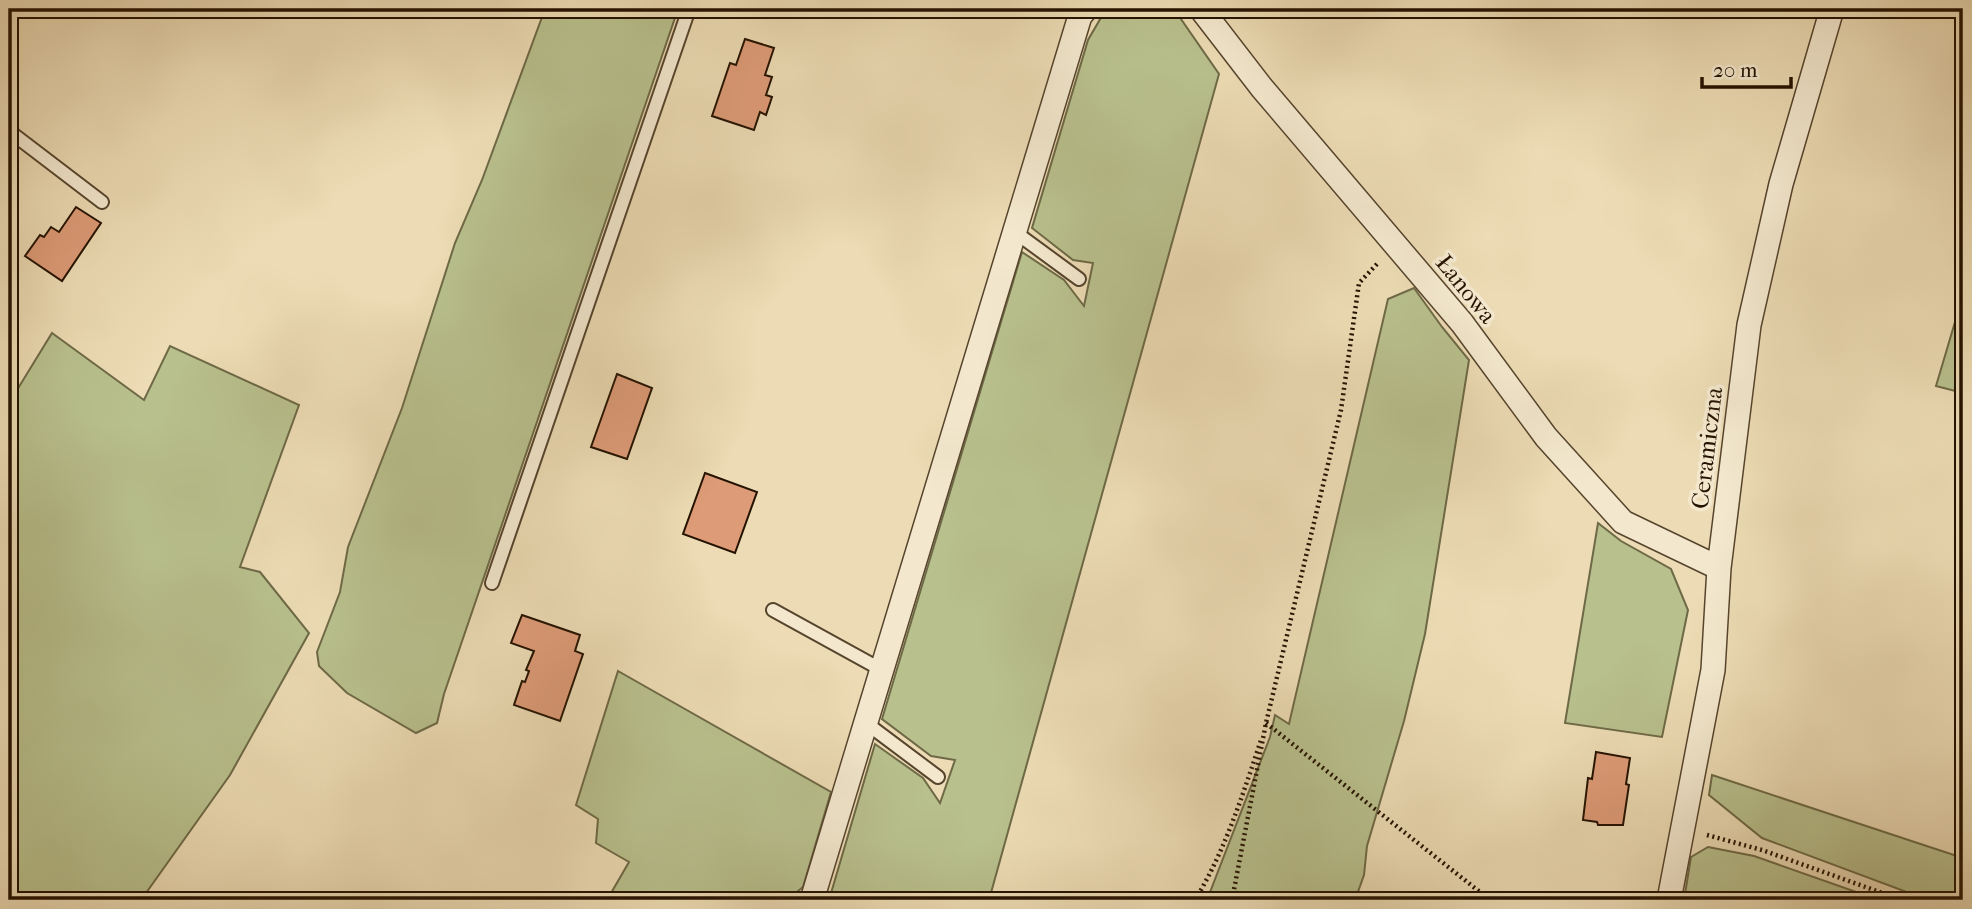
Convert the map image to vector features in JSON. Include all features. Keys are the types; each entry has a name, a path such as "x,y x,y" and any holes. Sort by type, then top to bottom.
{"street":[{"path":"812,900 1080,16 1086,9"},
{"name":"Łanowa","path":"1201,9 1262,88 1462,323 1546,437 1623,522 1719,568"},
{"name":"Ceramiczna","path":"1669,900 1713,670 1719,568 1749,325 1781,184 1832,9"}],"lane":[{"path":"492,583 689,9"},
{"path":"9,131 102,202"},
{"path":"1015,232 1079,279"},
{"path":"773,610 882,670"},
{"path":"866,723 938,777"}],"path":[{"path":"1232,900 1266,723 1341,410 1359,282 1379,262 1400,251"},
{"path":"1195,900 1239,806 1266,723"},
{"path":"1266,723 1489,900"},
{"path":"1683,829 1762,850 1902,900"}],"green space":[{"path":"545,9 678,9 444,694 437,723 416,733 347,693 319,666 317,652 340,592 348,547 402,408 455,243 482,180"},
{"path":"1106,9 1174,9 1219,74 989,900 829,900 875,744 923,778 940,803 955,760 931,756 882,719 1022,252 1064,280 1084,306 1093,263 1073,260 1032,228 1088,40"},
{"path":"1414,288 1469,360 1425,634 1404,721 1367,846 1364,875 1355,900 1207,900 1270,737 1275,715 1289,724 1388,299"},
{"path":"1963,295 1963,393 1936,386"},
{"path":"52,333 144,400 170,346 299,405 240,567 260,572 309,633 230,775 141,900 9,900 9,403"},
{"path":"1598,523 1621,541 1671,569 1688,610 1662,737 1565,723"},
{"path":"618,671 831,792 803,887 787,900 607,900 629,862 596,843 598,819 576,805"},
{"path":"1712,775 1963,858 1963,900 1928,900 1762,838 1709,795"},
{"path":"1708,847 1754,856 1879,900 1684,900 1691,857"}],"building":[{"path":"745,39 774,48 765,75 772,77 766,95 772,97 766,115 760,112 754,130 712,116 730,63 736,65"},
{"path":"76,207 101,223 62,281 25,256 40,235 44,237 51,227 59,232"},
{"path":"617,374 652,388 627,459 591,447"},
{"path":"705,473 757,492 735,553 683,534"},
{"path":"522,615 580,635 575,651 583,654 560,721 514,705 522,681 525,682 529,671 526,670 534,651 511,643"},
{"path":"1596,752 1630,758 1623,825 1598,825 1597,822 1583,820 1588,778 1592,779"}]}
